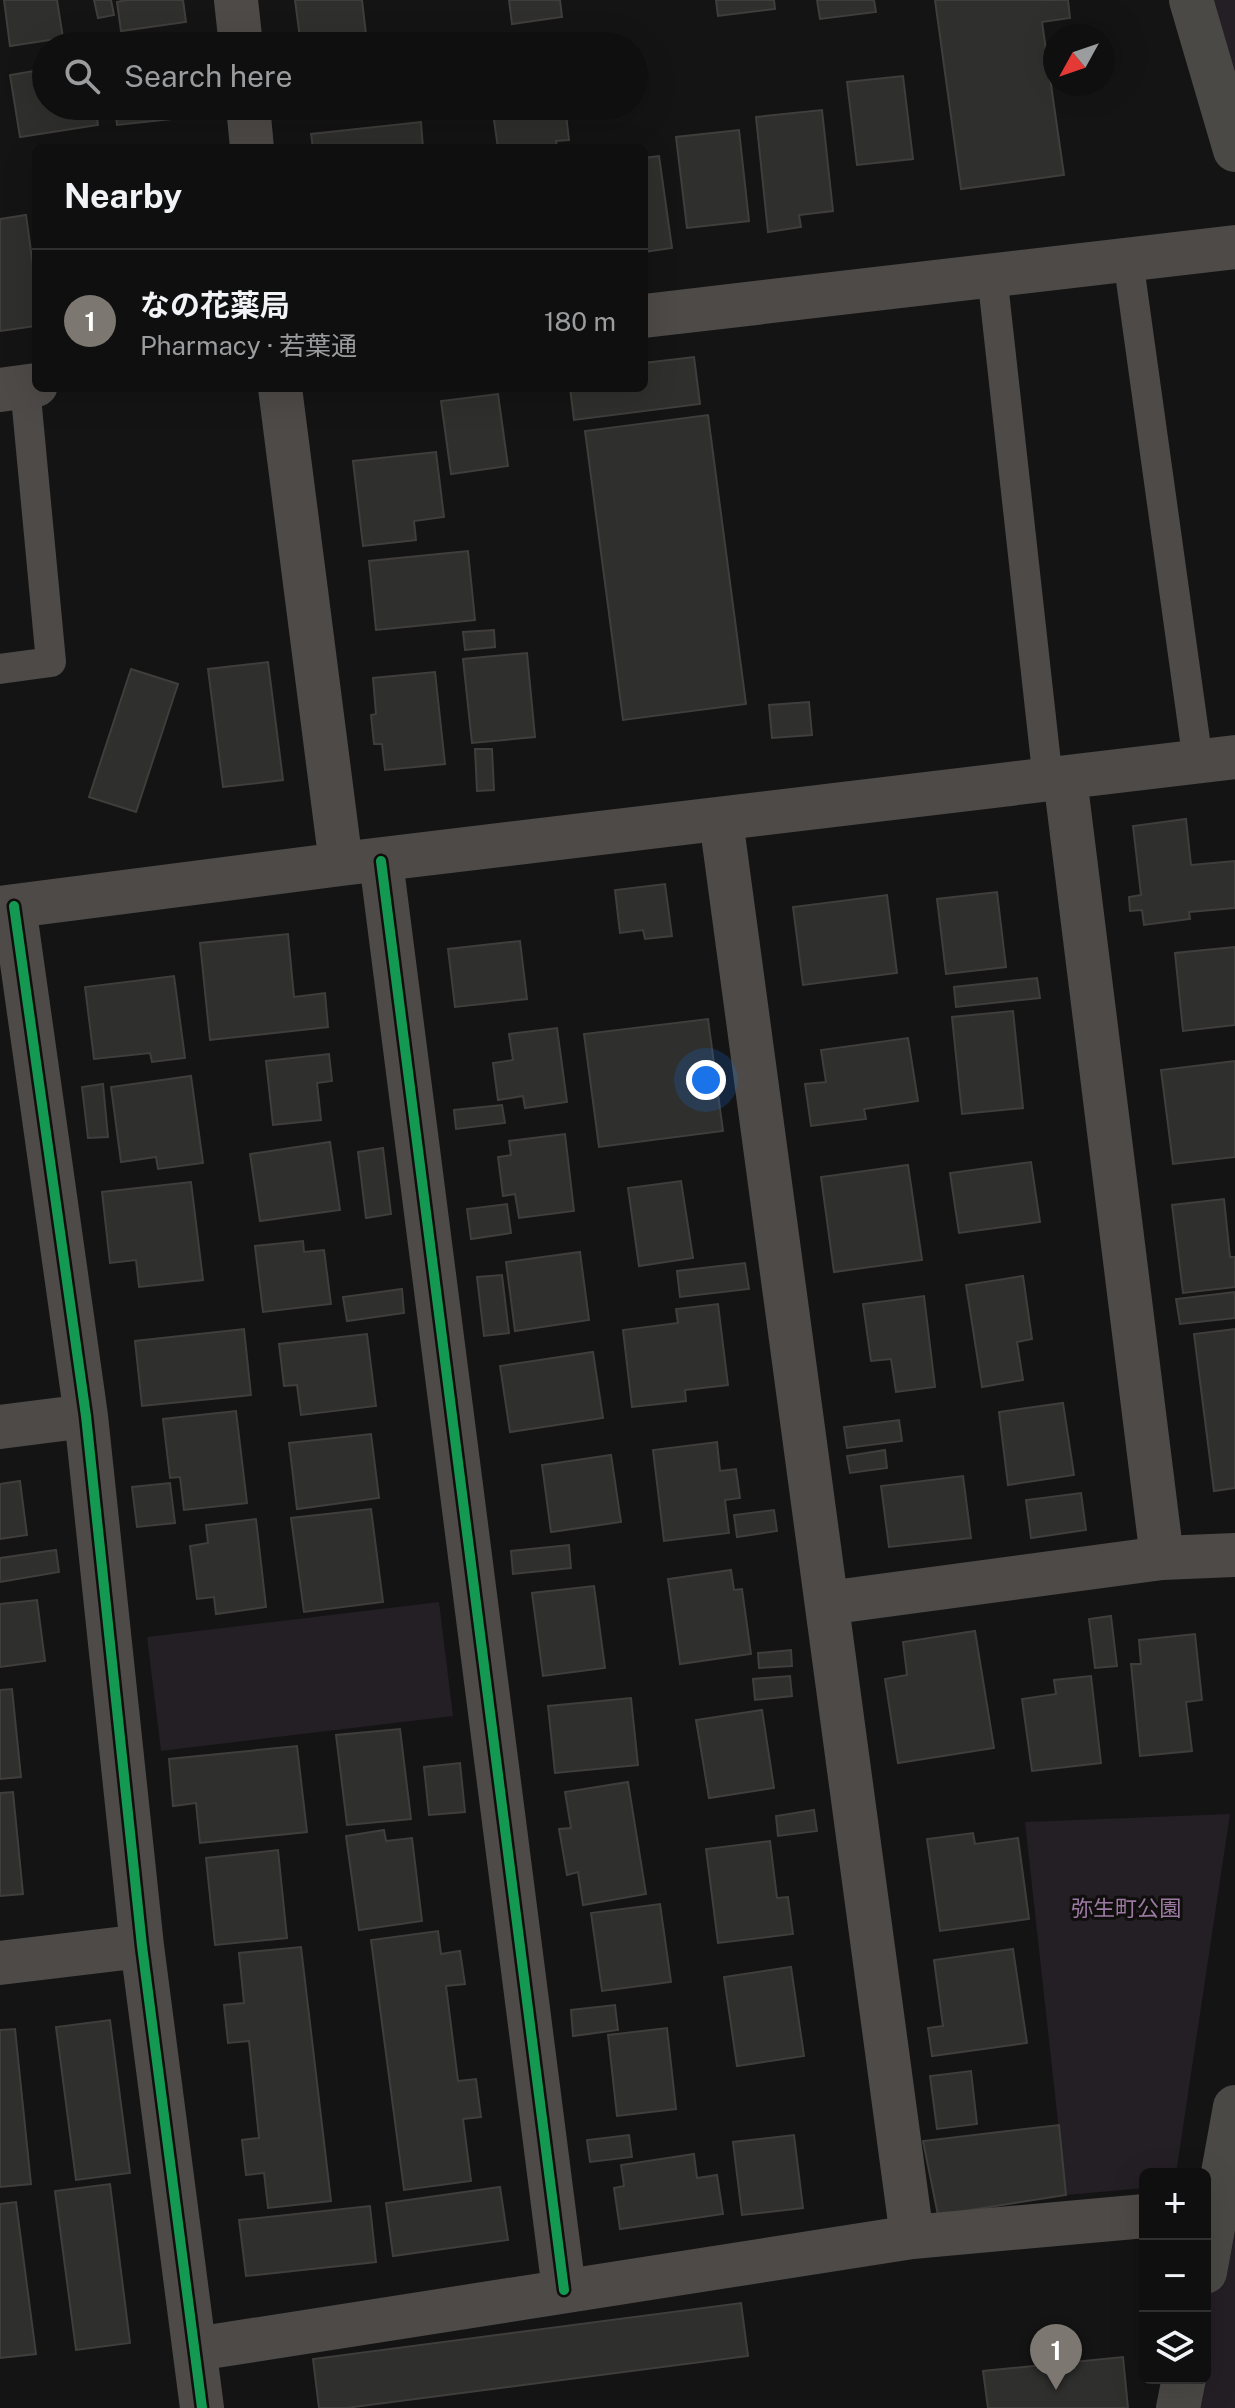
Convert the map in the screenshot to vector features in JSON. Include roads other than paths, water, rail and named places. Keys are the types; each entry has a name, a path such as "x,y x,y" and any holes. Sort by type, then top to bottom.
{"street":[{"path":"236,0 239,32"},
{"path":"1191,0 1235,150"},
{"path":"249,120 252,144"},
{"path":"648,316 1235,247"},
{"path":"281,392 361,862 564,2290"},
{"path":"202,2408 142,1946 86,1416 7,907 1216,760"},
{"path":"1056,780 1162,1558"},
{"path":"721,820 912,2237"},
{"path":"0,1427 86,1416"},
{"path":"827,1603 1162,1558 1235,1555"},
{"path":"0,1963 142,1946"},
{"path":"1211,2211 1235,2107"},
{"path":"196,2349 912,2237 1139,2217"},
{"path":"1178,2408 1183,2384"}],"lane":[{"path":"1128,259 1216,760"},
{"path":"992,274 1056,780"},
{"path":"0,669 51,662 20,387"}],"place":[{"name":"なの花薬局","path":"1056,2390"}],"park label":[{"name":"弥生町公園","path":"1126,1908"}]}
